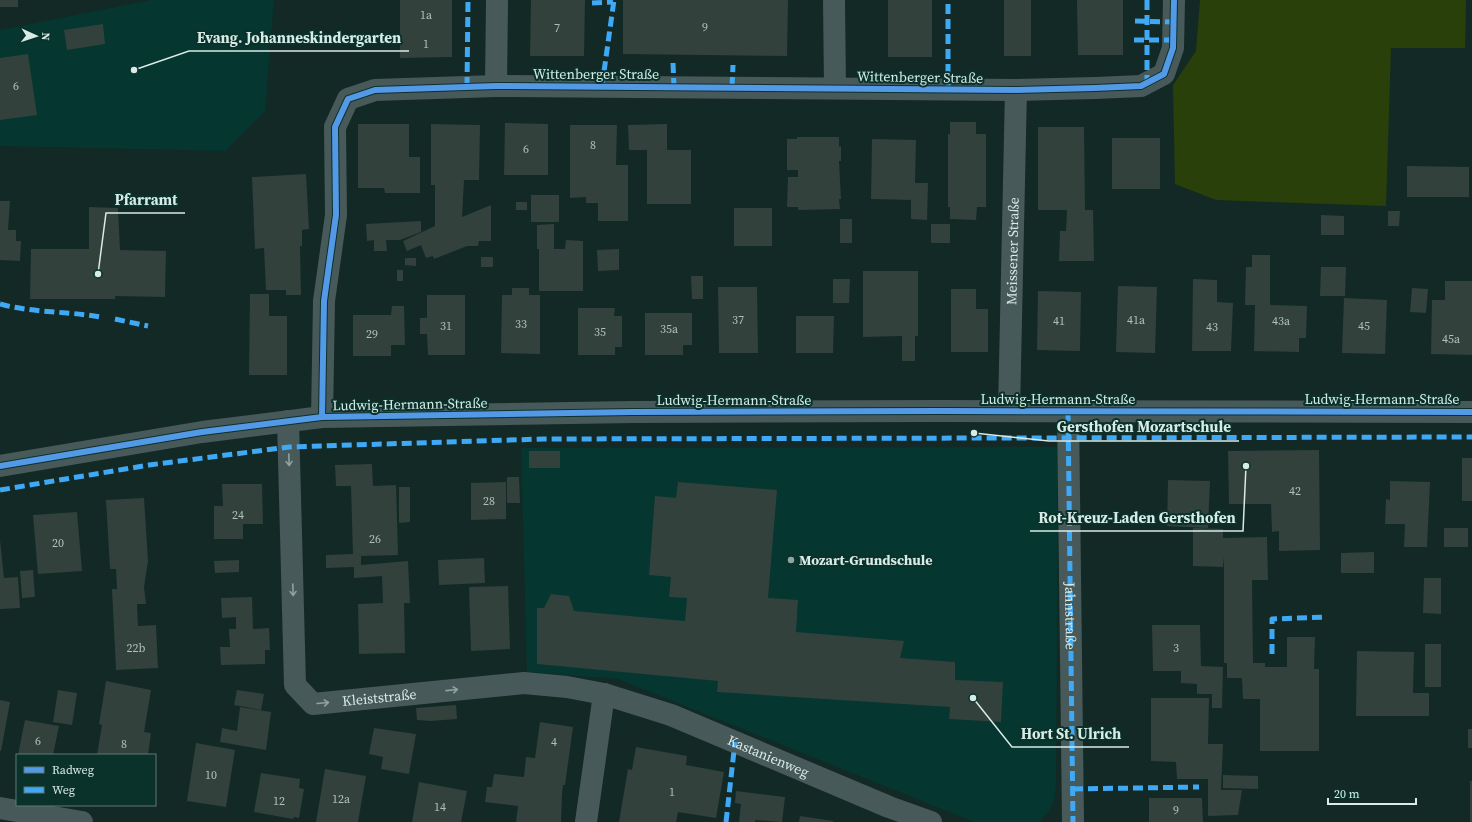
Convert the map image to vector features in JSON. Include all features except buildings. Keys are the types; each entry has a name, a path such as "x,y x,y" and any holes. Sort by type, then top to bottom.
{"street":[{"path":"496,86 497,0"},
{"path":"834,0 835,88"},
{"name":"Wittenberger Straße","path":"322,417 324,301 336,215 335,127 348,99 375,90 496,86 1016,90 1141,86 1164,74 1173,48 1174,0"},
{"name":"Meissener Straße","path":"1009,411 1016,90"},
{"name":"Jahnstraße","path":"1068,411 1073,822"},
{"name":"Ludwig-Hermann-Straße","path":"0,466 202,432 322,417 626,412 1472,412"},
{"name":"Kleiststraße","path":"288,421 295,685 313,704 524,683 567,687 604,694"},
{"path":"586,822 604,694"},
{"name":"Kastanienweg","path":"604,694 671,715 887,814 931,822"},
{"path":"0,808 82,822"}],"shaded area":[{"path":"151,0 274,0 265,111 225,151 0,146 0,30"},
{"name":"Mozart-Grundschule","path":"1058,447 1056,786 1054,801 1049,811 1039,822 974,822 618,679 527,672 521,448"}],"green space":[{"path":"1200,0 1466,0 1465,48 1391,48 1386,206 1216,200 1175,184 1173,85 1196,51"}],"marked path":[{"path":"467,87 468,0"},
{"path":"602,86 614,0"},
{"path":"948,0 948,89"},
{"path":"1147,0 1147,83"},
{"path":"592,3 613,2"},
{"path":"1135,21 1174,22"},
{"path":"1134,40 1173,40"},
{"path":"673,63 674,87"},
{"path":"732,87 733,65"},
{"path":"0,304 25,309 100,317"},
{"path":"115,319 148,326"},
{"path":"1068,411 1073,822"},
{"path":"0,490 149,465 289,447 543,439 1472,437"},
{"path":"1272,654 1272,619 1326,617"},
{"path":"726,822 735,742"},
{"path":"1073,789 1199,787"}],"cycle path":[{"path":"322,417 324,301 336,215 335,127 348,99 375,90 496,86 1016,90 1141,86 1164,74 1173,48 1174,0"},
{"path":"0,466 202,432 322,417 633,412 1472,412"}],"place":[{"name":"Evang. Johanneskindergarten","path":"134,70"},
{"name":"Pfarramt","path":"98,274"},
{"name":"Gersthofen Mozartschule","path":"974,433"},
{"name":"Rot-Kreuz-Laden Gersthofen","path":"1246,466"},
{"name":"Mozart-Grundschule","path":"791,560"},
{"name":"Hort St. Ulrich","path":"973,698"}]}
